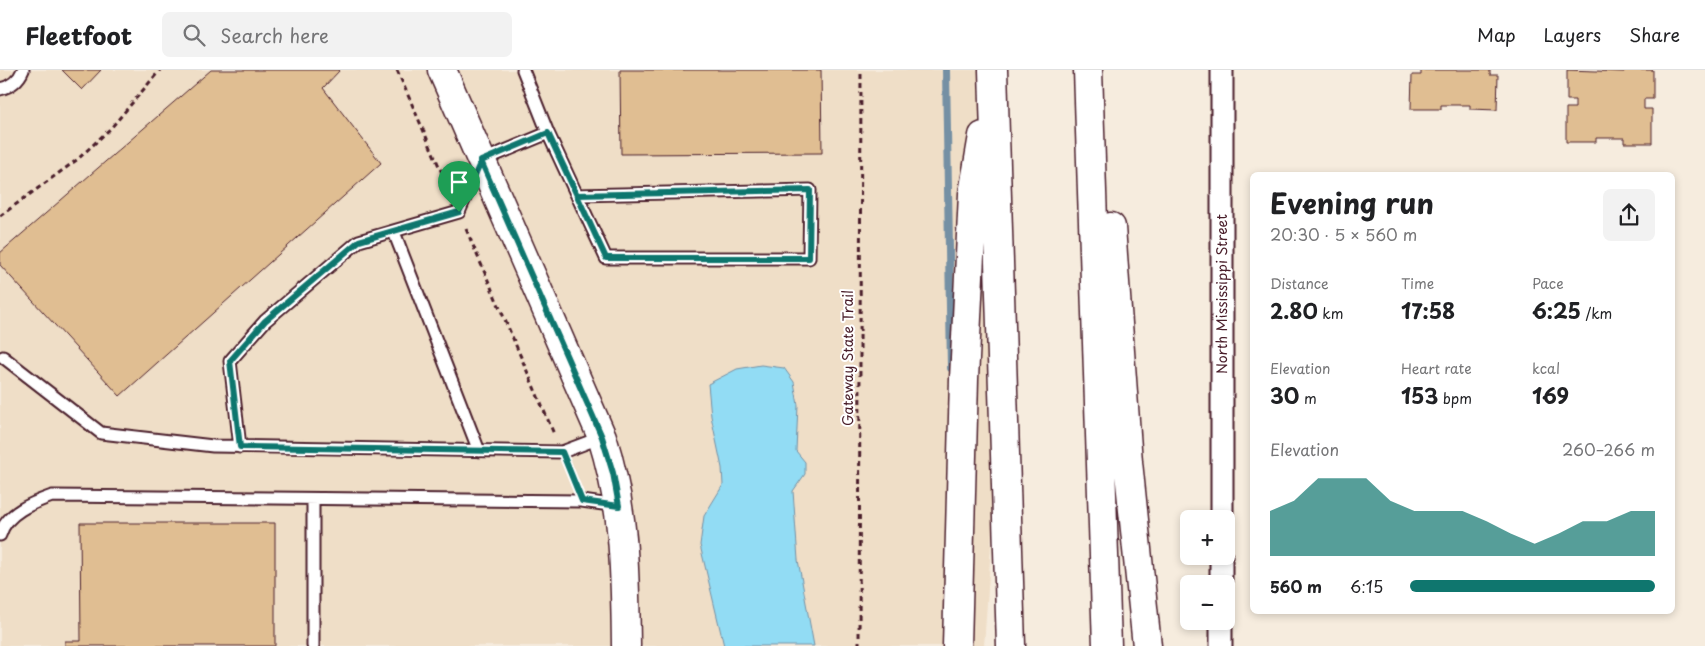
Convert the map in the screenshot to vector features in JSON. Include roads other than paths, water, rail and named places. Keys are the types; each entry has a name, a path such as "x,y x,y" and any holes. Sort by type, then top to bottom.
{"main road":[{"path":"442,70 602,437 613,473 625,555 626,646"},
{"path":"1088,72 1107,646"},
{"path":"1088,72 1108,188 1128,462 1147,646"},
{"path":"957,646 964,379 973,194 993,74"},
{"path":"993,74 1011,646"}],"street":[{"name":"North Mississippi Street","path":"1222,70 1222,510"},
{"path":"1221,630 1221,646"}],"lane":[{"path":"0,89 7,88 20,76 23,70"},
{"path":"522,70 548,133 606,258 809,258 810,190 577,195"},
{"path":"240,447 230,361 265,321 359,241 459,212 481,161 548,133"},
{"path":"394,232 479,451"},
{"path":"3,357 102,433 213,446 562,452 602,437"},
{"path":"0,536 3,526 28,505 52,496 582,501 619,506"},
{"path":"313,498 313,646"}],"water":[{"path":"761,365 784,368 794,382 798,405 796,451 805,462 805,474 793,491 798,560 814,646 724,646 700,545 704,516 723,485 722,468 711,416 708,384 737,369"}],"waterway":[{"path":"946,70 951,368"}]}
